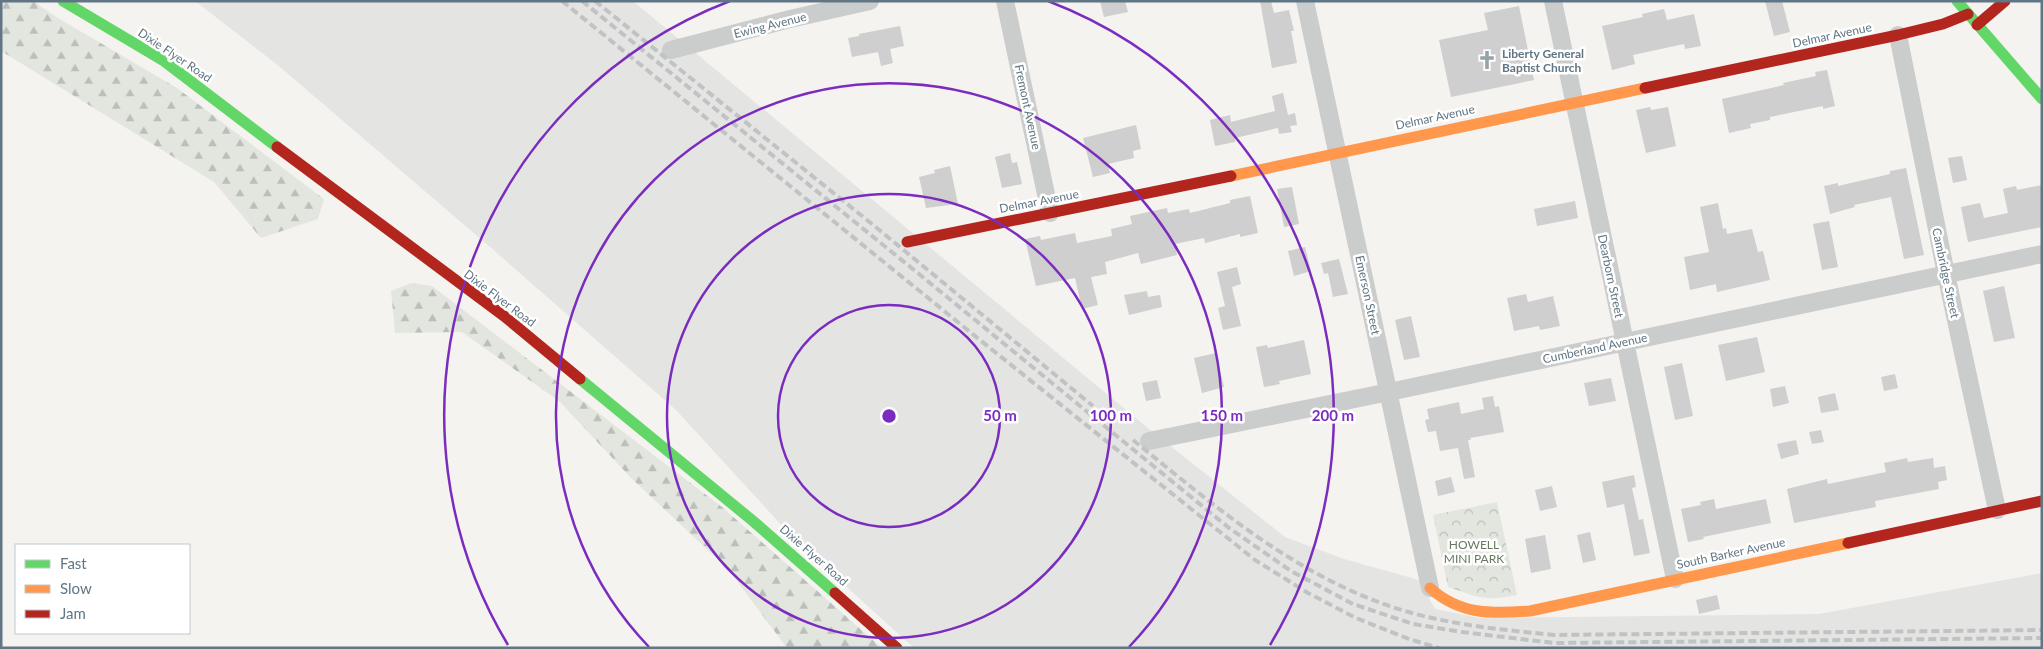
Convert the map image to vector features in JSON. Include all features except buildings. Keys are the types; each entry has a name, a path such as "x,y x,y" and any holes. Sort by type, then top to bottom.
{"street":[{"name":"Dixie Flyer Road","path":"63,1 164,61 347,201 504,316 753,521 897,648"},
{"name":"Ewing Avenue","path":"671,50 790,19 870,1"},
{"name":"Fremont Avenue","path":"1005,1 1050,213"},
{"name":"Emerson Street","path":"1305,1 1430,588"},
{"name":"Dearborn Street","path":"1554,1 1675,579"},
{"path":"1957,1 2042,99"},
{"path":"1977,25 2005,1"},
{"name":"Delmar Avenue","path":"907,242 1338,154 1467,124 1898,35 1943,24 1968,14"},
{"name":"Cambridge Street","path":"1898,35 1946,274 1997,510"},
{"name":"Cumberland Avenue","path":"1148,441 2042,254"},
{"name":"South Barker Avenue","path":"1430,588 1445,601 1463,609 1491,614 1530,611 2042,501"}],"shaded area":[{"path":"195,1 633,1 1149,429 1285,537 1344,559 1419,580 1435,609 1479,618 1819,614 2042,573 2042,648 914,648 796,541 676,410 280,67"}],"green space":[{"path":"1,1 33,1 58,18 177,88 324,199 318,219 261,238 214,182 1,51"},
{"path":"411,283 432,286 722,507 882,648 787,648 728,569 631,478 560,402 462,332 395,333 391,291"},
{"name":"HOWELL MINI PARK","path":"1497,502 1517,595 1489,598 1448,587 1433,515"}],"railway":[{"path":"562,1 1255,560 1308,593 1356,618 1409,639 1439,648"},
{"path":"582,1 1229,528 1291,571 1353,604 1413,624 1554,643 2042,638"},
{"path":"595,1 872,224 1093,406"},
{"path":"1133,440 1230,517 1299,563 1335,583 1372,600 1412,613 1447,621 1554,635 2042,630"}],"traffic: fast":[{"path":"63,1 164,61 277,147"},
{"path":"1957,1 2042,99"},
{"path":"580,379 753,521 835,593"}],"traffic: slow":[{"path":"1231,176 1645,88"},
{"path":"1430,588 1441,597 1453,603 1477,611 1530,611 1848,543"}],"traffic: jam":[{"path":"1977,25 2005,1"},
{"path":"1645,88 1898,35 1943,24 1968,14"},
{"path":"277,147 504,316 580,379"},
{"path":"907,242 1231,176"},
{"path":"1848,543 2042,501"},
{"path":"835,593 897,648"}],"place":[{"name":"Liberty General Baptist Church","path":"1487,60"}]}
